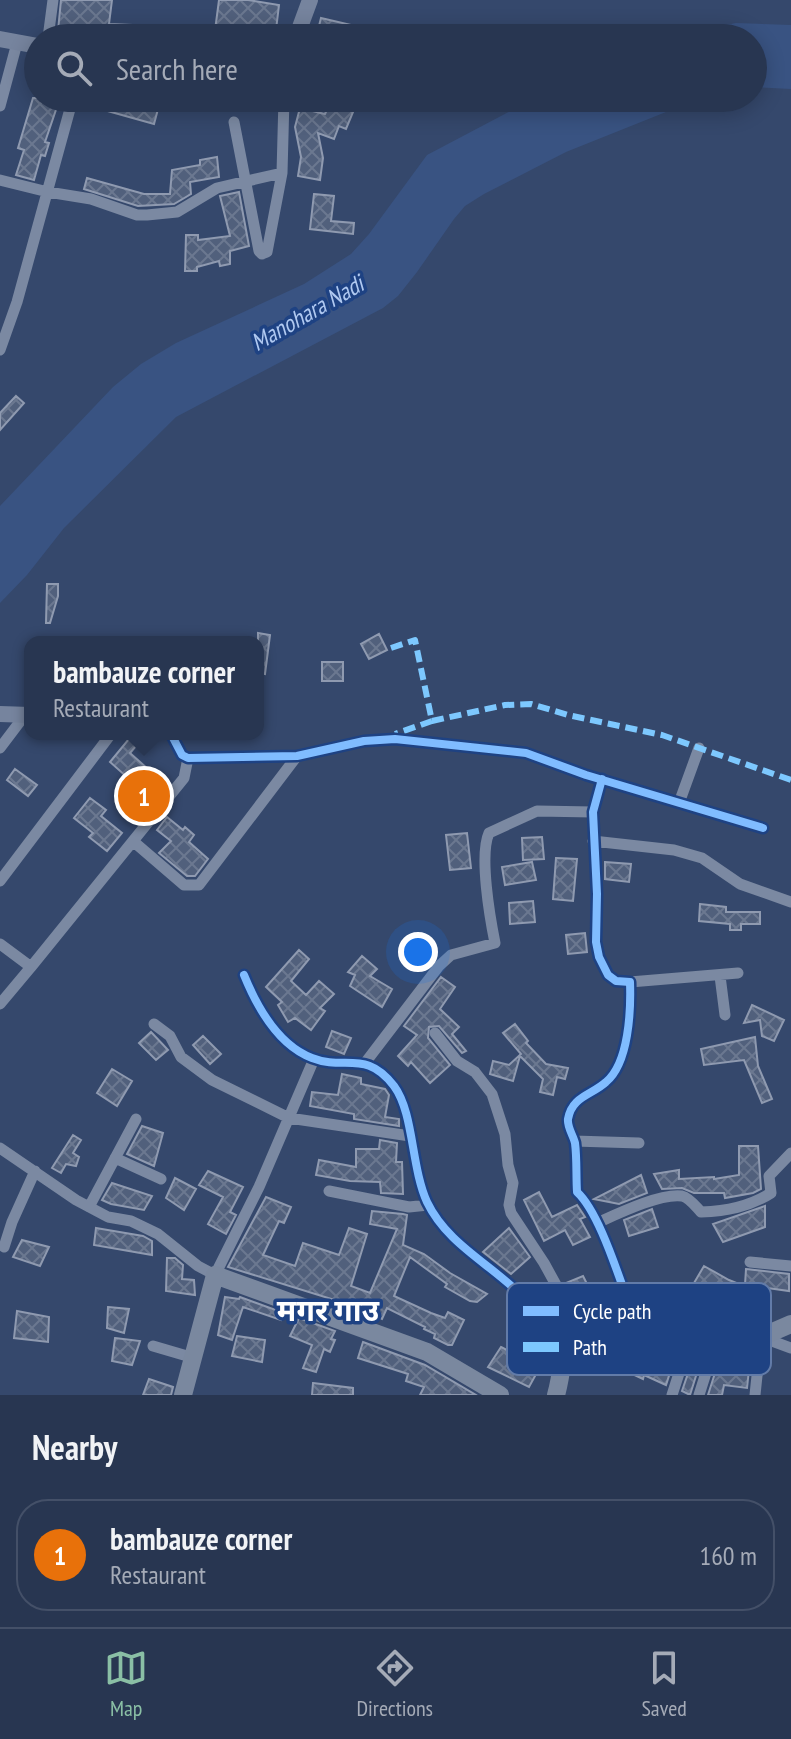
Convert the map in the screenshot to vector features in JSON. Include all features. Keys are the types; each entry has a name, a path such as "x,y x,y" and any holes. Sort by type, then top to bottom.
{"main road":[{"path":"183,1395 215,1275 427,1352 500,1395"},
{"path":"771,1333 791,1324"},
{"path":"556,1395 561,1375"}],"street":[{"path":"50,24 53,0"},
{"path":"301,24 310,0"},
{"path":"0,106 8,41"},
{"path":"0,350 17,302 69,112"},
{"path":"234,122 262,254 267,252 282,173 284,112"},
{"path":"0,180 91,199 137,215 165,215 187,207 217,188 282,173"},
{"path":"0,714 24,715"},
{"path":"0,748 24,719"},
{"path":"174,740 182,755 188,758 297,756 364,741 395,739 526,753 763,828"},
{"path":"0,881 106,740"},
{"path":"679,803 699,748"},
{"path":"134,842 184,885 199,885 297,756"},
{"path":"0,1004 184,778 188,758"},
{"path":"602,779 593,812 593,841 599,957 608,975 616,981 630,982 738,973"},
{"path":"365,1063 439,966 451,955 495,943 489,915 485,859 485,841 489,833 537,811 593,812"},
{"path":"593,841 674,850 702,858 740,884 791,902"},
{"path":"0,944 31,967"},
{"path":"244,975 263,1014 294,1047 314,1059 365,1063 376,1068 395,1087 406,1109 419,1179 428,1205 457,1242 507,1284"},
{"path":"720,976 725,1015"},
{"path":"621,1283 597,1223 577,1192 574,1141 568,1122 573,1105 592,1089 607,1082 627,1040 630,982"},
{"path":"154,1024 170,1036 181,1057 212,1080 289,1118 410,1136"},
{"path":"435,1033 457,1061 475,1072 492,1094 505,1134 513,1183 509,1205 511,1213 555,1283"},
{"path":"0,1148 89,1207 108,1217 145,1226 215,1275 314,1059"},
{"path":"89,1207 136,1119"},
{"path":"574,1141 639,1143"},
{"path":"597,1223 661,1199 682,1196 701,1212 729,1210 756,1202 771,1193 769,1176 791,1153"},
{"path":"115,1158 161,1179"},
{"path":"4,1247 35,1171"},
{"path":"329,1191 409,1207 428,1205"},
{"path":"0,1217 12,1222"},
{"path":"750,1262 791,1266"},
{"path":"771,1341 791,1348"},
{"path":"153,1346 194,1358"},
{"path":"672,1395 678,1375"},
{"path":"699,1395 705,1375"},
{"path":"755,1395 757,1375"}],"water":[{"path":"767,24 791,25 791,89 767,88"},
{"name":"Manohara Nadi","path":"508,112 666,112 566,152 484,194 465,206 398,296 383,308 176,417 64,528 0,603 0,506 113,387 141,364 176,343 304,284 351,254 427,155"}],"building":[{"path":"61,0 112,0 109,24 59,24"},
{"path":"219,0 248,0 279,5 277,24 216,24"},
{"path":"321,18 347,24 320,24"},
{"path":"29,112 55,112 45,142 49,143 45,156 41,155 34,180 16,175 24,150 18,148"},
{"path":"111,112 157,112 154,124"},
{"path":"299,112 353,112 346,129 339,126 334,139 318,133 323,158 320,180 298,176 301,157 295,127"},
{"path":"217,157 219,177 190,182 191,194 174,204 138,206 84,189 87,178 144,194 170,194 172,170 200,165 200,160"},
{"path":"239,192 249,246 230,251 230,264 220,266 219,261 197,267 197,271 185,271 186,235 198,235 198,240 230,236 220,196"},
{"path":"314,194 334,196 331,221 354,223 353,234 310,229"},
{"path":"16,396 24,403 0,430 0,413"},
{"path":"47,584 58,584 58,596 50,623 46,623"},
{"path":"258,633 270,635 265,674 264,636 258,636"},
{"path":"379,634 387,650 369,659 361,644"},
{"path":"322,662 343,662 343,681 322,681"},
{"path":"128,740 141,740 130,753 167,786 151,805 143,797 146,794 110,762"},
{"path":"15,769 37,785 28,796 7,780"},
{"path":"90,798 106,810 101,816 122,833 107,851 89,837 93,833 74,818"},
{"path":"167,817 194,835 189,842 208,859 195,876 187,876 159,853 171,841 157,830"},
{"path":"467,833 471,868 450,870 446,835"},
{"path":"542,837 544,859 523,860 522,838"},
{"path":"556,858 577,859 573,901 553,899"},
{"path":"532,862 536,880 505,885 502,867"},
{"path":"605,862 631,864 629,882 605,879"},
{"path":"533,901 535,922 510,924 509,903"},
{"path":"700,904 726,907 726,912 760,912 760,924 741,924 741,930 730,930 730,924 699,921"},
{"path":"585,933 587,952 568,954 566,935"},
{"path":"299,950 309,959 291,981 306,995 319,981 334,994 320,1008 325,1011 311,1030 295,1018 288,1022 278,1005 282,1002 266,987"},
{"path":"362,956 377,969 370,976 392,989 382,1007 350,986 355,975 348,972"},
{"path":"441,977 455,987 440,1009 459,1027 452,1034 466,1051 462,1053 439,1026 429,1027 428,1038 450,1065 430,1083 411,1062 408,1066 398,1056 417,1035 404,1026"},
{"path":"752,1005 784,1020 774,1041 762,1036 760,1020 744,1023"},
{"path":"515,1024 528,1041 526,1043 546,1064 568,1068 565,1079 557,1077 553,1095 540,1092 543,1079 520,1056 513,1081 490,1074 493,1061 509,1065 521,1054 503,1033"},
{"path":"332,1031 351,1038 344,1054 326,1047"},
{"path":"151,1032 168,1050 156,1060 139,1043"},
{"path":"203,1036 221,1054 210,1064 193,1045"},
{"path":"755,1037 758,1066 772,1099 762,1103 744,1060 704,1065 701,1049"},
{"path":"112,1069 132,1081 117,1106 97,1093"},
{"path":"342,1074 361,1078 361,1084 385,1089 389,1095 385,1117 399,1119 399,1126 354,1119 354,1114 310,1106 312,1092 338,1095"},
{"path":"142,1126 163,1133 154,1166 127,1154"},
{"path":"73,1135 81,1140 73,1153 79,1157 76,1166 66,1164 61,1173 52,1168"},
{"path":"380,1140 397,1143 396,1162 402,1162 403,1194 381,1193 380,1182 316,1175 319,1160 356,1167 356,1149 379,1149"},
{"path":"739,1146 758,1146 761,1189 753,1193 725,1198 724,1193 662,1189 654,1174 679,1170 679,1179 739,1175"},
{"path":"208,1171 243,1187 230,1212 236,1215 226,1234 208,1224 223,1197 199,1185"},
{"path":"641,1175 647,1193 619,1204 594,1199"},
{"path":"175,1178 196,1189 184,1210 166,1198"},
{"path":"112,1183 152,1196 144,1210 111,1204 102,1200"},
{"path":"539,1192 552,1217 577,1205 585,1217 580,1219 590,1237 573,1245 565,1230 544,1241 524,1200"},
{"path":"266,1197 291,1207 284,1223 279,1221 263,1255 295,1266 303,1243 339,1255 349,1228 367,1234 351,1286 370,1293 397,1229 370,1224 372,1211 403,1214 407,1215 403,1245 424,1254 487,1294 477,1302 470,1301 445,1287 447,1284 410,1257 394,1296 445,1318 448,1312 464,1320 452,1345 448,1345 434,1338 435,1334 425,1327 387,1308 382,1319 354,1306 228,1267"},
{"path":"765,1206 765,1227 723,1242 713,1224"},
{"path":"652,1209 658,1227 629,1236 624,1220"},
{"path":"96,1228 143,1236 152,1241 152,1255 94,1245"},
{"path":"509,1228 530,1257 511,1274 483,1252"},
{"path":"22,1240 49,1247 40,1266 13,1257"},
{"path":"167,1258 175,1258 183,1265 182,1279 194,1280 195,1295 166,1291"},
{"path":"704,1266 736,1283 694,1283"},
{"path":"746,1269 789,1274 789,1291 771,1289 771,1283 745,1283"},
{"path":"583,1276 586,1283 566,1283"},
{"path":"225,1297 240,1297 284,1313 281,1320 243,1307 232,1340 218,1335"},
{"path":"108,1307 129,1309 124,1333 107,1328"},
{"path":"17,1311 49,1317 48,1342 14,1338"},
{"path":"299,1318 335,1331 330,1352 324,1349 316,1372 303,1368 312,1345 290,1336"},
{"path":"237,1336 265,1340 262,1362 232,1356"},
{"path":"115,1338 140,1341 132,1365 112,1361"},
{"path":"363,1342 425,1365 476,1395 420,1395 424,1387 406,1381 408,1374 358,1358"},
{"path":"501,1347 507,1350 507,1375 536,1375 529,1387 488,1367"},
{"path":"644,1375 669,1375 666,1385"},
{"path":"687,1375 696,1375 690,1395 682,1391"},
{"path":"714,1375 748,1375 747,1388 724,1385 722,1395 708,1395"},
{"path":"149,1379 173,1387 171,1395 143,1395"},
{"path":"313,1383 353,1388 353,1395 312,1395"}],"marked path":[{"path":"391,648 415,640 432,721 395,734"},
{"path":"432,721 505,705 531,704 662,735 791,780"}],"cycle path":[{"path":"174,740 182,755 188,758 297,756 364,741 395,739 526,753 586,775 763,828"},
{"path":"602,779 593,812 596,942 608,975 616,981 630,982 629,1021 624,1049 614,1073 574,1105 568,1122 575,1143 577,1192 593,1214 622,1283"},
{"path":"244,975 262,1012 289,1044 312,1058 364,1064 384,1075 394,1086 401,1097 409,1125 427,1202 447,1231 508,1283"}],"place":[{"name":"bambauze corner","path":"144,796"}],"district":[{"name":"मगर गाउ","path":"328,1309"}]}
